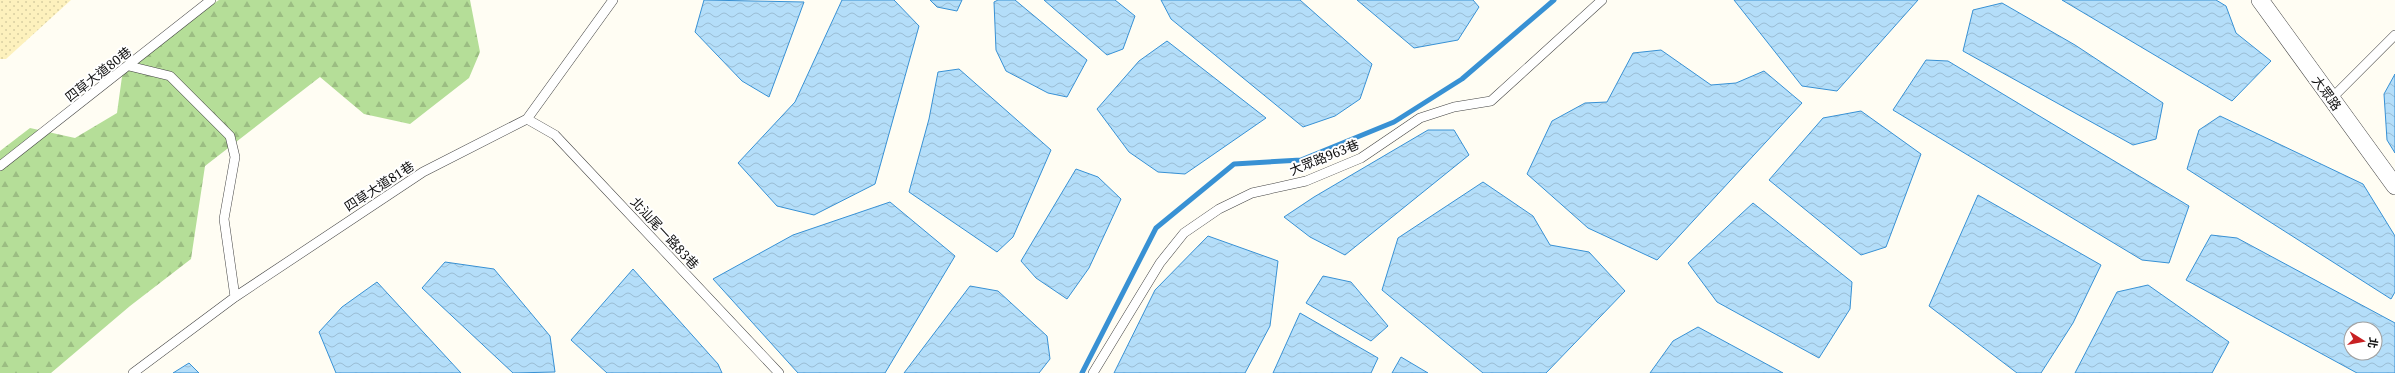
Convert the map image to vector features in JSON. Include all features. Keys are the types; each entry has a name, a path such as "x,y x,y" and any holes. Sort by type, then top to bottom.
{"street":[{"name":"大眾路","path":"2260,0 2395,186"}],"lane":[{"name":"四草大道80巷","path":"0,166 211,0"},
{"name":"四草大道81巷","path":"133,373 235,297 423,172 527,119 613,0"},
{"name":"大眾路963巷","path":"1093,373 1160,263 1184,233 1219,209 1252,194 1306,181 1361,158 1420,118 1454,107 1491,101 1602,0"},
{"path":"2331,98 2395,35"},
{"path":"129,66 170,76 230,136 235,157 224,219 235,297"},
{"name":"北汕尾一路83巷","path":"527,119 556,135 779,373"}],"green space":[{"path":"219,0 470,0 480,52 469,78 410,124 364,114 320,77 205,166 191,259 130,306 51,373 0,373 0,151 30,128 75,138 117,113 124,62"}],"sand":[{"path":"0,0 71,0 6,59 0,59"}],"water":[{"path":"704,0 804,2 769,97 742,81 695,32"},
{"path":"842,0 894,0 919,26 875,184 814,215 777,206 738,163 795,102"},
{"path":"930,0 962,0 957,11 937,7"},
{"path":"998,0 1015,0 1087,60 1067,97 1048,93 1006,71 996,50 994,2"},
{"path":"1044,0 1115,0 1135,16 1123,49 1107,55"},
{"path":"1161,0 1300,0 1372,64 1360,99 1335,116 1303,127 1171,19"},
{"path":"1357,0 1473,0 1479,7 1458,40 1414,48"},
{"path":"1734,0 1918,0 1837,91 1802,86"},
{"path":"2062,0 2216,0 2226,6 2236,33 2271,61 2232,101"},
{"path":"2002,3 2075,45 2163,103 2156,139 2133,145 1963,51 1973,10"},
{"path":"1167,41 1266,118 1185,174 1158,172 1129,152 1097,109 1139,61"},
{"path":"1661,50 1711,85 1736,83 1764,71 1802,103 1657,260 1588,228 1527,174 1552,121 1585,103 1607,102 1633,53"},
{"path":"1926,60 1948,61 2189,206 2169,263 2142,260 1893,110"},
{"path":"959,69 1051,150 1013,237 997,252 909,192 929,119 938,72"},
{"path":"2395,74 2395,153 2387,140 2384,94"},
{"path":"1861,111 1921,154 1886,247 1861,255 1769,180 1823,118"},
{"path":"2220,116 2363,184 2395,236 2395,292 2391,299 2187,169 2199,130"},
{"path":"1428,130 1454,130 1469,155 1345,255 1310,237 1284,217 1314,197"},
{"path":"1076,169 1098,177 1121,199 1089,268 1067,299 1036,278 1021,261"},
{"path":"1483,182 1533,216 1550,245 1589,252 1625,291 1546,373 1483,373 1382,290 1398,238"},
{"path":"1978,195 2101,265 2073,323 2041,373 2017,373 1929,306"},
{"path":"890,202 955,256 885,373 798,373 713,279 793,235"},
{"path":"1753,203 1852,282 1850,309 1819,358 1717,302 1688,263"},
{"path":"2211,235 2237,238 2395,323 2395,373 2357,373 2186,280"},
{"path":"1208,236 1278,261 1270,326 1245,373 1114,373 1155,290"},
{"path":"445,262 494,269 550,336 555,372 513,373 422,288"},
{"path":"633,269 718,364 722,373 607,373 571,340"},
{"path":"1323,276 1351,282 1388,326 1371,341 1306,303"},
{"path":"377,282 461,373 336,373 319,332 342,307"},
{"path":"2148,285 2229,342 2212,373 2075,373 2117,292"},
{"path":"970,286 998,291 1047,336 1050,359 1039,373 904,373"},
{"path":"1300,313 1378,358 1371,373 1273,373"},
{"path":"1698,327 1783,373 1650,373 1673,341"},
{"path":"1401,357 1428,373 1392,373"},
{"path":"189,363 199,373 173,373"}],"waterway":[{"path":"1082,373 1156,228 1234,164 1301,160 1394,122 1462,79 1554,0"}]}
